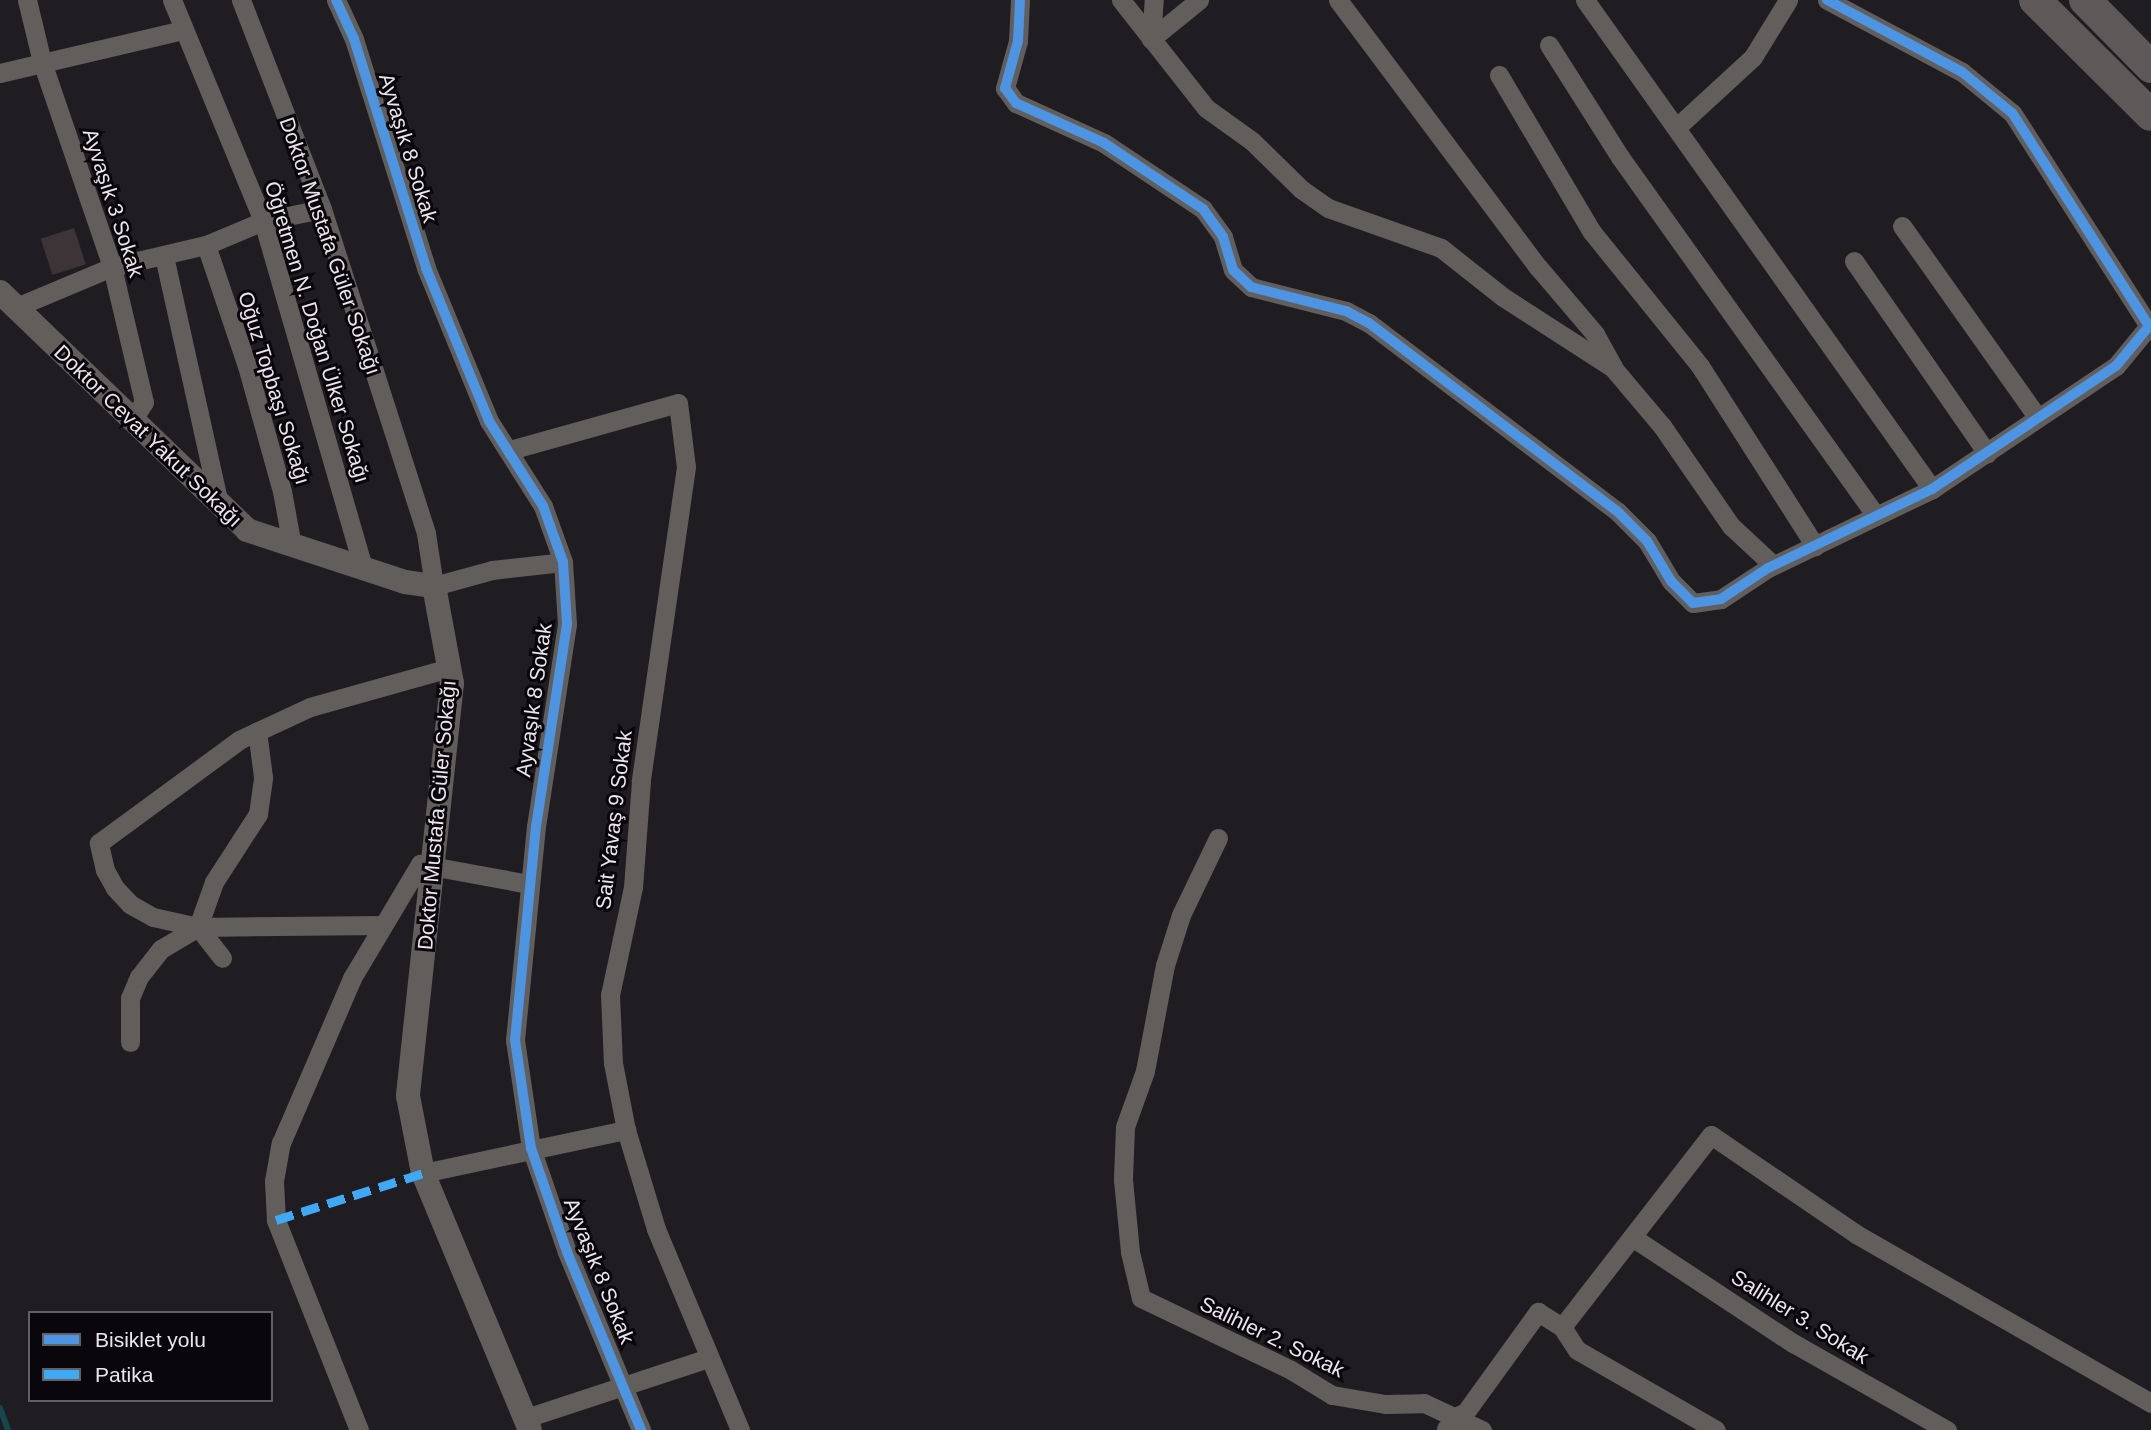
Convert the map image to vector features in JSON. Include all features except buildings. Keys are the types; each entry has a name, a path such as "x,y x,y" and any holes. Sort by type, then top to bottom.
{"highway":[{"path":"2035,0 2151,115"},
{"path":"2085,0 2151,66"}],"street":[{"name":"Ayvaşık 3 Sokak","path":"27,0 42,62 112,267 144,402 133,419"},
{"name":"Öğretmen N. Doğan Ülker Sokağı","path":"172,0 263,221 362,565"},
{"name":"Doktor Mustafa Güler Sokağı","path":"240,0 322,209 426,533 452,683 436,865 408,1096 423,1173 528,1424"},
{"name":"Ayvaşık 8 Sokak","path":"336,0 354,39 426,268 489,421 510,450 542,506 563,562 566,624 529,884 515,1040 531,1148 566,1252 624,1383 641,1430"},
{"path":"1020,0 1018,41 1005,88 1016,103 1104,143 1203,209 1223,237 1233,270 1251,286 1346,311 1369,324 1617,512 1647,541 1671,581 1693,603 1721,599 1773,565 1932,489 2116,366 2149,326 2012,113 1962,72 1827,0"},
{"path":"1121,0 1206,108 1252,141 1301,189 1328,208 1441,248 1503,297 1613,368"},
{"path":"1151,39 1154,0"},
{"path":"1151,39 1199,0"},
{"path":"1338,0 1529,256 1595,334 1613,368 1662,426 1731,526 1773,565"},
{"path":"1585,0 1932,489"},
{"path":"1677,127 1753,57 1788,0"},
{"path":"0,74 184,30"},
{"path":"1549,45 1620,157 1876,516"},
{"path":"1499,75 1592,232 1700,366 1815,546"},
{"path":"7,300 112,267 206,244 263,221 322,209"},
{"path":"1902,226 2038,418"},
{"name":"Oğuz Topbaşı Sokağı","path":"206,244 247,366 282,491 292,546"},
{"path":"164,256 220,508"},
{"path":"1854,261 1987,453"},
{"name":"Doktor Cevat Yakut Sokağı","path":"7,300 133,419 220,508 247,530 292,546 362,565 405,582 434,586"},
{"name":"Sait Yavaş 9 Sokak","path":"510,450 678,403 685,467 678,536 641,781 633,887 610,995 613,1063 626,1130 656,1229 740,1430"},
{"path":"434,586 492,570 563,562"},
{"path":"383,925 198,927 153,917 130,904 105,870 100,843 195,769 257,731 310,707 449,668"},
{"path":"130,1042 130,998 139,976 161,949 198,927 214,882 258,814 263,797 257,731"},
{"name":"Salihler 2. Sokak","path":"1218,838 1181,915 1165,965 1144,1071 1125,1127 1123,1180 1130,1252 1141,1298 1292,1370 1332,1395 1385,1404 1424,1403 1464,1426 1538,1312 1562,1326"},
{"path":"359,1430 285,1250 276,1220 274,1181 290,1116 352,978 420,864 529,884"},
{"path":"198,927 222,958"},
{"path":"423,1173 626,1130"},
{"path":"1716,1430 1577,1350 1562,1326 1712,1135 1856,1234 2151,1402"},
{"name":"Salihler 3. Sokak","path":"1632,1237 1793,1343 1947,1430"},
{"path":"528,1424 624,1383 708,1358"}],"waterway":[{"path":"0,1408 8,1430"}],"marked path":[{"path":"276,1220 423,1173"}],"cycle path":[{"path":"336,0 354,39 426,268 489,421 543,506 563,562 567,624 536,826 515,1040 531,1148 567,1252 641,1430"},
{"path":"1020,0 1018,41 1005,88 1016,103 1104,143 1203,209 1223,237 1233,270 1251,287 1346,311 1369,323 1617,511 1647,541 1671,581 1693,603 1721,599 1768,568 1932,489 2116,366 2149,326 2012,113 1962,72 1827,0"}]}
